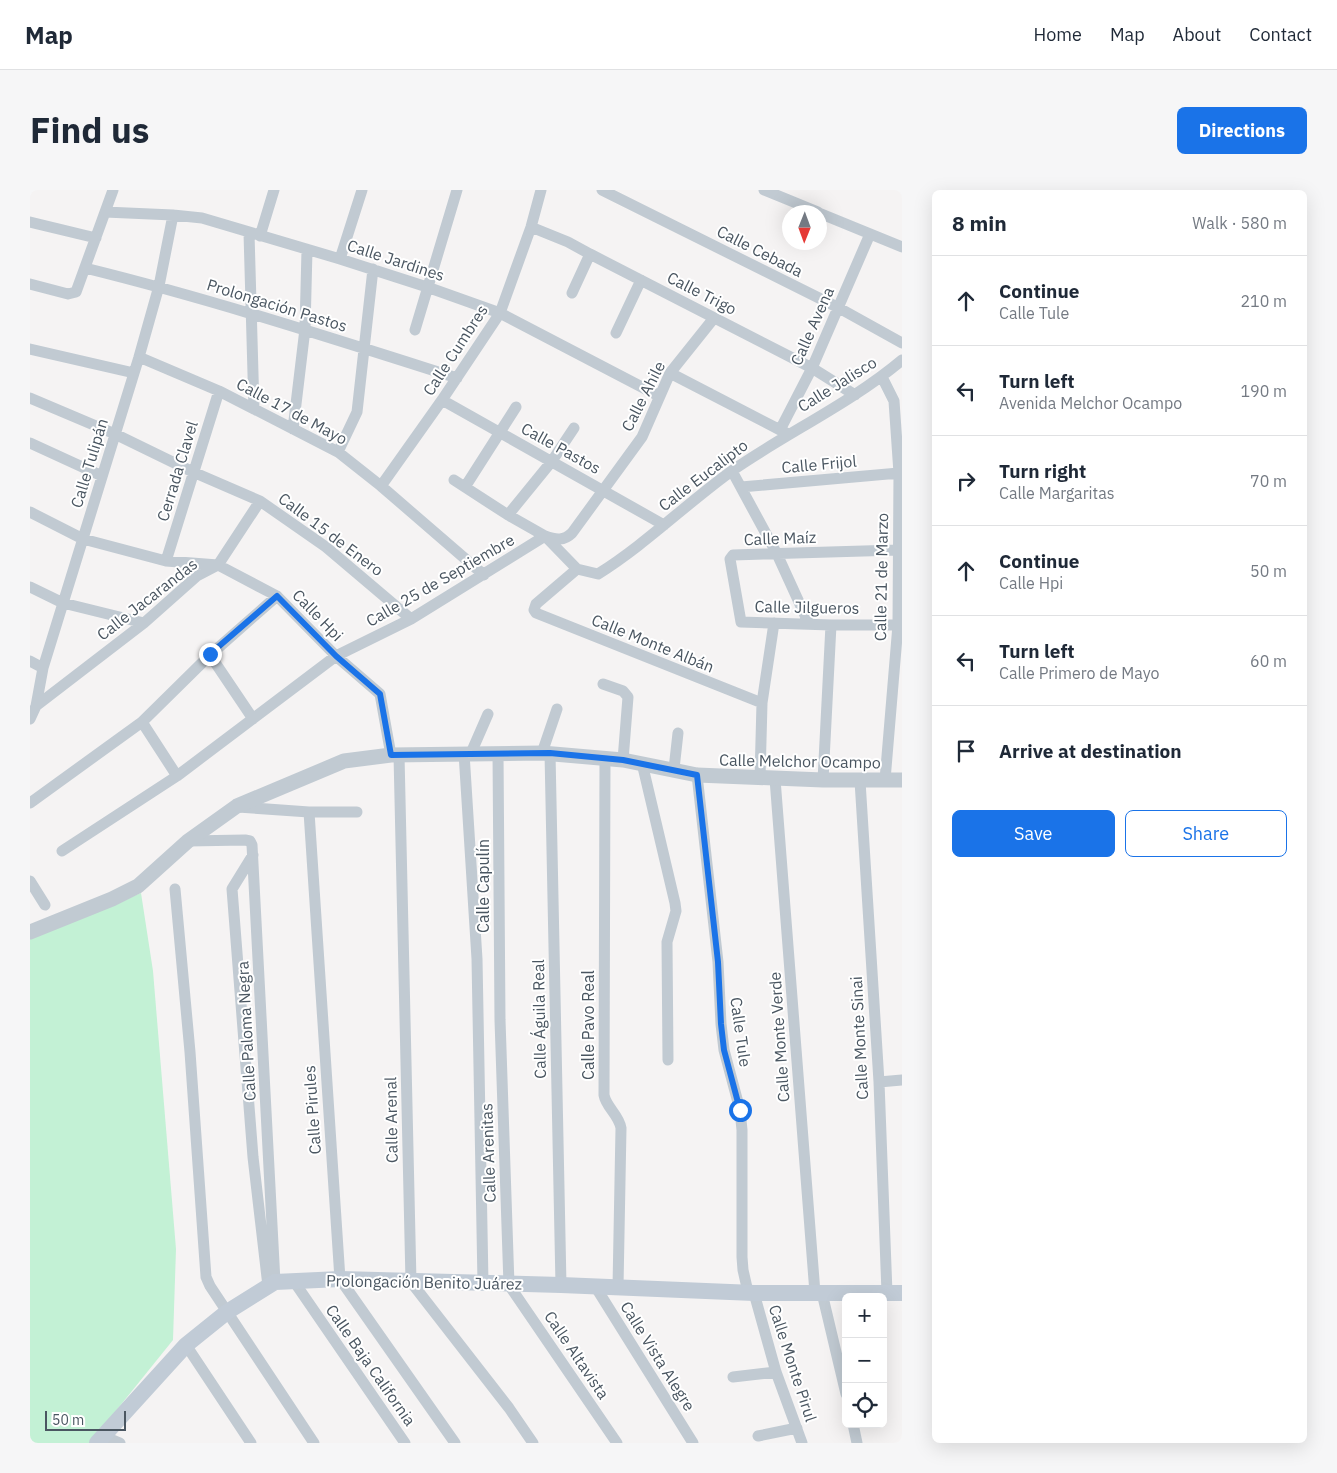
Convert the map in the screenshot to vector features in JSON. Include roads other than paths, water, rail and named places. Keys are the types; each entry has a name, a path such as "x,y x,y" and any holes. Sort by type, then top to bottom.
{"main road":[{"name":"Prolongación Benito Juárez","path":"100,1440 186,1344 227,1312 272,1284 293,1280 340,1279 751,1292 895,1293"}],"street":[{"path":"30,284 68,294 75,293 78,290 113,190"},
{"path":"254,409 251,313 254,234 274,190"},
{"path":"340,259 362,190"},
{"path":"415,330 457,190"},
{"name":"Calle Cumbres","path":"381,486 442,400 500,313 531,227 541,190"},
{"name":"Calle Cebada","path":"602,190 839,308 902,343"},
{"path":"764,190 800,205"},
{"name":"Calle Jardines","path":"105,212 202,218 373,269 500,313 659,396"},
{"name":"Calle Tulipán","path":"30,719 36,706 43,668 139,357 159,286 173,215"},
{"path":"827,216 902,247"},
{"path":"30,222 96,238"},
{"name":"Calle Trigo","path":"531,227 568,242 812,368 855,395"},
{"name":"Calle Avena","path":"784,432 870,234"},
{"path":"293,430 305,329 306,250"},
{"path":"572,293 590,254"},
{"name":"Prolongación Pastos","path":"86,268 159,286 305,329 457,378"},
{"path":"338,452 358,412 373,269"},
{"path":"616,333 641,280"},
{"name":"Calle Ahile","path":"545,536 560,540 567,538 642,437 670,373 714,318"},
{"path":"30,349 134,373"},
{"name":"Calle 17 de Mayo","path":"139,357 219,391 338,452 381,486 484,575"},
{"name":"Calle Jalisco","path":"784,432 855,395 882,377 902,360"},
{"name":"Calle Eucalipto","path":"577,569 598,574 784,432 670,373"},
{"name":"Calle 21 de Marzo","path":"882,377 894,401 899,474 897,550 900,625 885,780"},
{"name":"Cerrada Clavel","path":"166,561 219,391"},
{"name":"Calle 15 de Enero","path":"30,398 115,434 193,472 260,501 326,547 412,620"},
{"name":"Calle Pastos","path":"442,400 664,524"},
{"path":"465,487 516,406"},
{"path":"508,515 552,461 574,428"},
{"path":"30,443 102,476"},
{"path":"732,471 777,554 810,624"},
{"name":"Calle Frijol","path":"741,487 899,474"},
{"path":"454,480 508,515 545,536 577,569"},
{"name":"Calle Jacarandas","path":"36,706 144,623 197,576 218,565 260,501"},
{"path":"30,512 83,538 166,561 218,565"},
{"name":"Calle 25 de Septiembre","path":"62,851 177,776 336,656 412,620 545,536"},
{"name":"Calle Maíz","path":"741,622 730,557 733,555 897,550"},
{"name":"Calle Hpi","path":"218,565 277,596 336,656 380,694 395,755"},
{"name":"Calle Monte Albán","path":"577,569 536,604 534,610 539,615 762,703"},
{"path":"30,587 63,603 144,623"},
{"path":"30,803 142,722 210,654 277,596"},
{"name":"Calle Jilgueros","path":"741,622 900,625"},
{"name":"Calle Monte Verde","path":"774,623 762,703 768,778 819,1293 843,1383"},
{"path":"823,780 831,625"},
{"path":"210,654 253,719"},
{"path":"30,661 43,668"},
{"path":"604,684 623,691 628,696 623,760"},
{"path":"546,753 557,709"},
{"path":"483,1283 477,959 468,753 488,714"},
{"path":"142,722 177,776"},
{"path":"674,769 678,734"},
{"name":"Calle Capulín","path":"498,753 500,1020"},
{"name":"Calle Melchor Ocampo","path":"30,932 138,886 188,841 237,806 344,761 395,755 546,753 623,760 697,775 860,781 902,780"},
{"name":"Calle Águila Real","path":"546,753 561,1285"},
{"name":"Calle Arenal","path":"395,755 411,1282"},
{"name":"Calle Pavo Real","path":"605,758 604,1094 607,1103 619,1120 621,1128 618,1287"},
{"path":"642,763 676,911 667,942 668,1060"},
{"name":"Calle Tule","path":"697,775 718,962 724,1050 740,1110 742,1130 742,1257 743,1270 751,1292"},
{"name":"Calle Monte Sinai","path":"860,781 879,1082 895,1293"},
{"path":"237,806 309,812 357,812"},
{"name":"Calle Pirules","path":"309,812 340,1279"},
{"path":"188,841 248,840 251,843 253,855 232,889 253,1157 272,1284"},
{"name":"Calle Paloma Negra","path":"253,855 272,1284"},
{"path":"30,881 44,905"},
{"path":"175,889 190,1052 206,1277 210,1286 314,1443"},
{"name":"Calle Arenitas","path":"500,1020 509,1285"},
{"path":"879,1082 902,1080"},
{"path":"340,1279 455,1443"},
{"name":"Calle Baja California","path":"293,1280 405,1443"},
{"path":"411,1282 509,1408 533,1443"},
{"name":"Calle Altavista","path":"509,1285 618,1443"},
{"name":"Calle Vista Alegre","path":"596,1286 693,1443"},
{"name":"Calle Monte Pirul","path":"751,1292 776,1372 802,1443"},
{"path":"186,1344 250,1443"},
{"path":"733,1377 776,1372"},
{"path":"758,1436 797,1428"},
{"path":"854,1428 857,1443"},
{"path":"100,1440 120,1443"}]}
